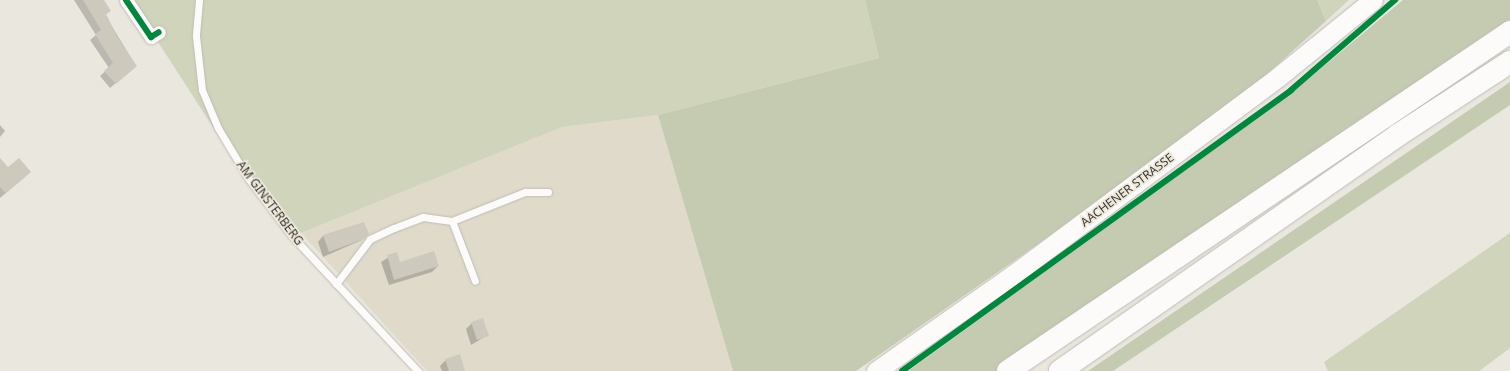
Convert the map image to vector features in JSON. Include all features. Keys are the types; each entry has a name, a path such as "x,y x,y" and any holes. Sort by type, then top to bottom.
{"highway":[{"path":"1008,371 1510,32"},
{"path":"1060,371 1398,136 1510,62"}],"main road":[{"name":"AACHENER STRASSE","path":"876,371 1014,274 1278,77 1372,0"}],"street":[{"path":"126,0 150,37 159,32"}],"lane":[{"name":"AM GINSTERBERG","path":"199,0 196,36 202,90 218,128 253,184 292,236 418,371"},
{"path":"336,284 370,238 423,217 452,221 525,192 548,192"},
{"path":"452,221 475,281"}],"shaded area":[{"path":"658,115 733,371 427,371 301,233 562,127"}],"green space":[{"path":"131,0 865,0 879,58 658,115 562,127 301,233 245,177"},
{"path":"865,0 1317,0 1326,21 1259,81 1048,237 856,371 733,371 658,115 879,58"},
{"path":"1317,0 1349,0 1326,21"},
{"path":"1403,0 1510,0 1510,20 1000,371 908,371 1294,91"},
{"path":"1510,82 1510,105 1113,371 1088,371"},
{"path":"1510,233 1510,348 1479,371 1328,371 1324,362"}],"building":[{"path":"83,0 104,0 111,11 106,14 119,40 137,66 116,84 104,71 113,63 95,34 101,30"},
{"path":"0,158 8,167 19,158 31,172 6,193 0,187"},
{"path":"364,222 369,234 364,239 329,252 323,235"},
{"path":"434,251 439,266 394,280 387,255 397,252 400,262"},
{"path":"483,318 489,336 477,340 471,322"},
{"path":"460,354 465,371 449,371 445,359"}],"cycle path":[{"path":"126,0 151,37 159,32"},
{"path":"902,371 1291,90 1395,0"}]}
